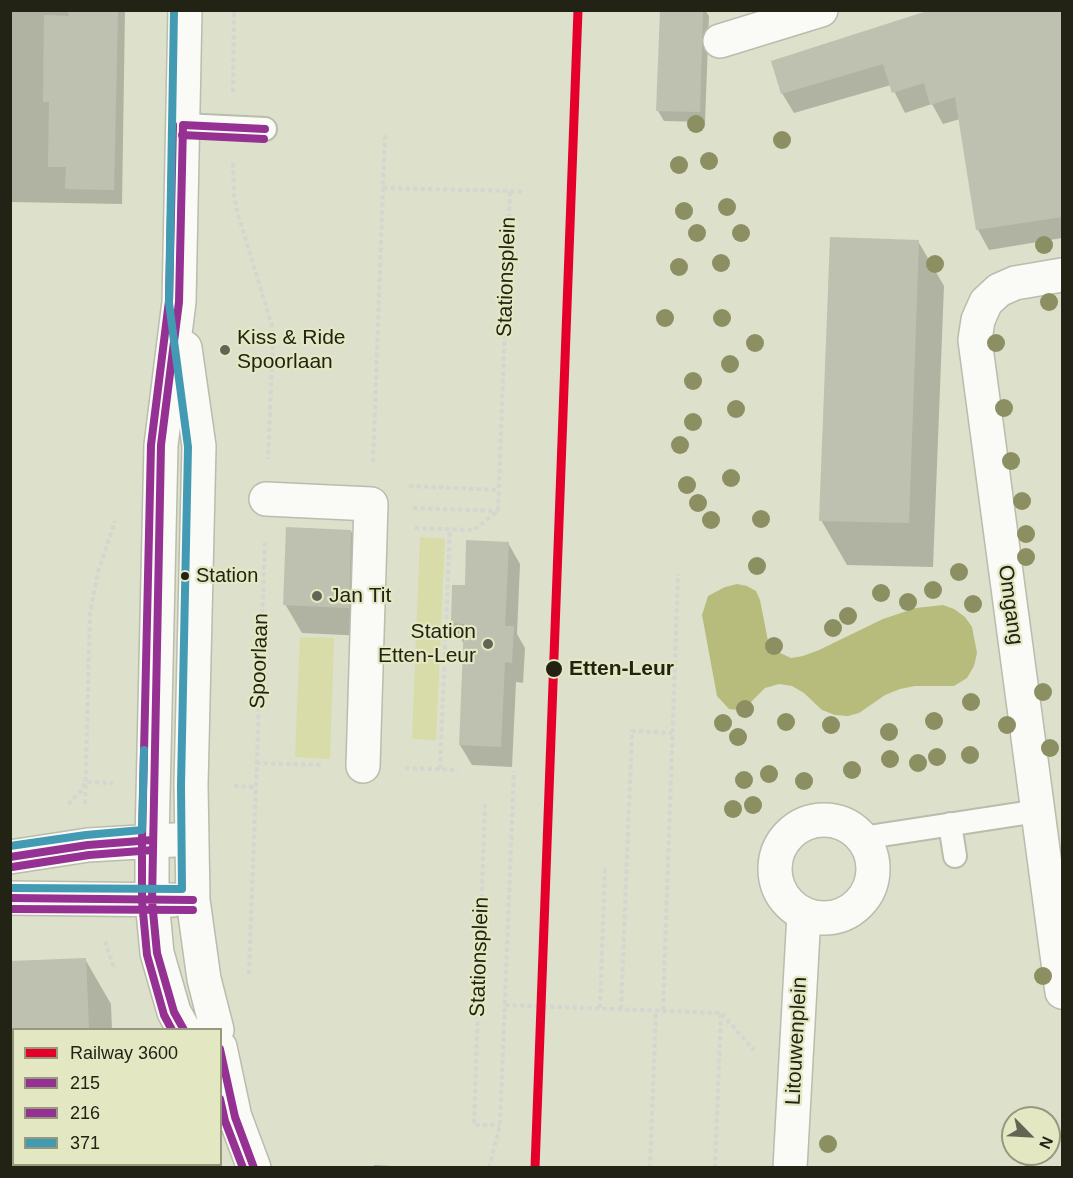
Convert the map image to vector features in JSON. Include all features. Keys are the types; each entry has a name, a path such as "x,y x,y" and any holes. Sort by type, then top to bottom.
{"street":[{"path":"183,1028 174,1012 157,953 152,901 152,840 162,444 179,302 185,10"},
{"path":"720,41 821,10"},
{"name":"Omgang","path":"1062,275 1014,283 999,290 986,302 978,320 975,340 1062,992"},
{"path":"179,302 199,446 191,841 193,900 204,979 217,1028"},
{"path":"266,500 372,495 378,767"},
{"path":"829,820 848,825 862,838 872,855 873,873 869,891 857,906 841,916 822,919 804,914 788,903 777,886 774,866 779,847 792,832 808,822 829,820"},
{"path":"10,857 88,844 152,840 191,841"},
{"path":"10,898 193,900"},
{"name":"Litouwenplein","path":"790,1167 804,914"},
{"path":"222,1062 228,1105 254,1167"}],"lane":[{"path":"183,125 265,129"},
{"path":"862,838 1038,811"},
{"path":"950,824 955,856"}],"path":[{"name":"Spoorlaan","path":"234,10 233,177 237,211 269,313 273,340 249,979"},
{"path":"385,133 372,495 498,490"},
{"name":"Stationsplein","path":"383,188 510,191 498,511"},
{"path":"510,191 522,192"},
{"path":"403,508 498,511"},
{"path":"403,528 474,530 498,511"},
{"path":"440,769 450,529"},
{"path":"663,1010 678,573"},
{"path":"621,1009 630,731 672,733"},
{"path":"256,763 458,770"},
{"path":"489,1167 500,1125 514,771"},
{"name":"Stationsplein","path":"485,804 474,1125 500,1125"},
{"path":"600,1008 605,868"},
{"path":"504,1005 721,1013 715,1167"},
{"path":"650,1167 656,1010"}],"shaded area":[{"path":"420,537 445,539 436,740 412,739"},
{"path":"737,584 756,591 768,641 778,652 791,658 819,650 883,619 916,608 943,605 965,617 972,627 977,653 974,666 967,678 954,686 915,686 900,689 885,695 859,713 848,716 835,715 822,710 804,693 792,686 779,684 765,688 746,707 738,710 729,709 717,696 702,615 708,596 725,587"},
{"path":"300,637 334,638 330,759 295,757"}],"building":[{"path":"67,10 118,10 114,190 65,189 66,167 48,167 49,102 43,102 44,15 69,16"},
{"path":"660,10 703,10 700,112 656,111"},
{"path":"930,10 1062,10 1062,217 976,230 955,97 930,105 924,83 892,93 883,64 781,94 771,61"},
{"path":"830,237 919,240 909,523 819,521"},
{"path":"286,527 351,530 349,608 283,605"},
{"name":"Station Etten-Leur","path":"466,540 509,542 505,626 514,626 512,663 505,662 501,747 459,745 464,624 451,623 452,585 465,585"},
{"path":"86,958 89,1028 10,1029 10,961"}],"rail line":[{"name":"3600","path":"535,1168 578,10"}],"transit line":[{"name":"371","path":"10,888 182,889 181,785 188,447 169,303 174,10"},
{"name":"216","path":"171,1028 164,1015 147,955 142,901 142,840 151,445 169,301 173,125"},
{"name":"215","path":"183,125 179,302 161,445 152,901 157,953 174,1012 183,1028"},
{"name":"215","path":"183,125 265,129"},
{"name":"216","path":"182,135 264,139"},
{"name":"371","path":"10,846 142,830 144,750"},
{"name":"215","path":"10,857 88,845 152,840"},
{"name":"216","path":"12,867 89,855 153,850"},
{"name":"215","path":"10,898 193,900"},
{"name":"216","path":"10,909 193,910"},
{"name":"215","path":"222,1058 235,1117 254,1168"},
{"name":"216","path":"222,1108 243,1168"}],"place":[{"name":"Kiss & Ride Spoorlaan","path":"225,350"},
{"name":"Station","path":"185,576"},
{"name":"Jan Tit","path":"317,596"},
{"name":"Station Etten-Leur","path":"488,644"},
{"name":"Etten-Leur","path":"554,669"}]}
